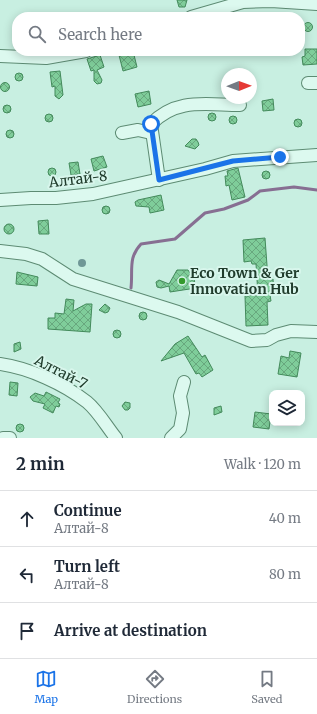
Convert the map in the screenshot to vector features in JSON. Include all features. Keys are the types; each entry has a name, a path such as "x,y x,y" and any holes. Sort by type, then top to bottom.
{"street":[{"path":"208,12 243,2 272,1 317,4"},
{"path":"0,56 46,58 57,56"},
{"path":"159,180 151,124 159,115 175,106 188,104 240,105"},
{"path":"122,133 138,130 151,132"},
{"name":"Алтай-8","path":"0,200 56,198 93,194 159,180 233,161 317,155"},
{"path":"0,251 26,254 42,259 73,279 178,312 251,341 267,340 276,335 291,331 317,332"},
{"name":"Алтай-7","path":"0,364 15,366 48,379 87,402 116,438"},
{"path":"171,438 180,428 183,413 180,396 184,382"},
{"path":"3,438 10,438"}],"building":[{"path":"177,0 187,0 185,7 179,7"},
{"path":"306,23 310,23 312,25 312,29 310,31 305,30"},
{"path":"305,49 317,49 317,64 303,65 302,57 305,56"},
{"path":"100,56 104,67 97,70 102,80 101,83 97,84 94,81 94,70 91,71 87,59"},
{"path":"119,56 134,56 137,67 123,71"},
{"path":"60,71 63,95 59,99 55,96 55,86 52,87 50,72"},
{"path":"17,73 21,73 23,77 21,81 17,81 15,79 15,75"},
{"path":"3,83 7,83 9,87 7,91 3,91 1,89 1,85"},
{"path":"149,91 151,104 138,107 135,94"},
{"path":"273,99 274,110 263,111 262,101"},
{"path":"5,105 9,105 11,109 9,113 5,113 3,111 3,107"},
{"path":"210,113 214,113 216,117 214,121 210,121 208,119 208,115"},
{"path":"47,114 51,114 53,118 51,122 47,122 45,120 45,116"},
{"path":"231,116 235,116 237,120 235,124 231,124 229,122 229,118"},
{"path":"296,119 300,119 302,123 300,127 296,127 294,125 294,121"},
{"path":"8,130 12,130 14,134 12,138 8,138 6,136 6,132"},
{"path":"192,139 196,139 199,145 195,149 185,146"},
{"path":"103,156 107,167 94,171 91,159"},
{"path":"78,162 80,174 71,175 69,163"},
{"path":"50,168 54,168 56,172 54,176 50,176 48,174 48,170"},
{"path":"238,168 245,197 232,200 229,185 226,186 225,176 228,176 227,171"},
{"path":"264,171 268,171 270,175 268,179 264,179 262,177 262,173"},
{"path":"161,195 164,210 150,213 149,207 136,206 135,202 138,200"},
{"path":"104,206 108,206 110,210 108,214 104,214 102,212 102,208"},
{"path":"48,220 49,234 39,234 38,221"},
{"path":"7,224 11,224 14,229 11,234 7,234 4,231 4,227"},
{"path":"265,238 268,279 273,279 274,295 270,295 271,301 267,302 268,325 246,326 245,296 258,295 256,264 252,264 251,261 244,262 243,240"},
{"name":"Eco Town & Ger Innovation Hub","path":"177,270 188,270 194,279 196,288 170,292 169,286 161,288 157,287 156,282 159,280 169,284"},
{"path":"17,272 38,277 37,286 16,284"},
{"path":"66,299 74,300 73,311 86,304 92,304 90,332 48,329 48,318 55,318 55,313 64,314"},
{"path":"105,304 110,308 108,312 105,313 99,310"},
{"path":"141,312 145,312 147,316 145,320 141,320 139,318 139,314"},
{"path":"115,330 119,330 121,334 119,338 115,338 113,336 113,332"},
{"path":"188,336 202,357 205,355 213,370 202,377 199,373 196,374 184,353 161,361 175,344"},
{"path":"20,342 21,349 14,352 14,344"},
{"path":"290,351 301,353 297,377 278,374 281,356 289,358"},
{"path":"10,382 18,383 17,396 9,395"},
{"path":"46,392 60,399 58,403 60,404 59,407 56,406 53,413 43,408 45,404 33,401 30,397 35,393 44,396"},
{"path":"125,402 130,403 130,408 128,410 125,410 122,406"},
{"path":"221,406 222,412 214,415 214,408"},
{"path":"255,412 269,414 269,429 253,427"},
{"path":"18,424 22,424 24,428 22,432 18,432 16,430 16,426"}],"waterway":[{"path":"131,288 134,254 141,244 175,239 205,213 224,209 248,200 260,191 294,187 317,190"}],"place":[{"name":"Eco Town & Ger Innovation Hub","path":"182,281"}],"route":[{"path":"151,124 159,180 233,161 280,157"}]}
